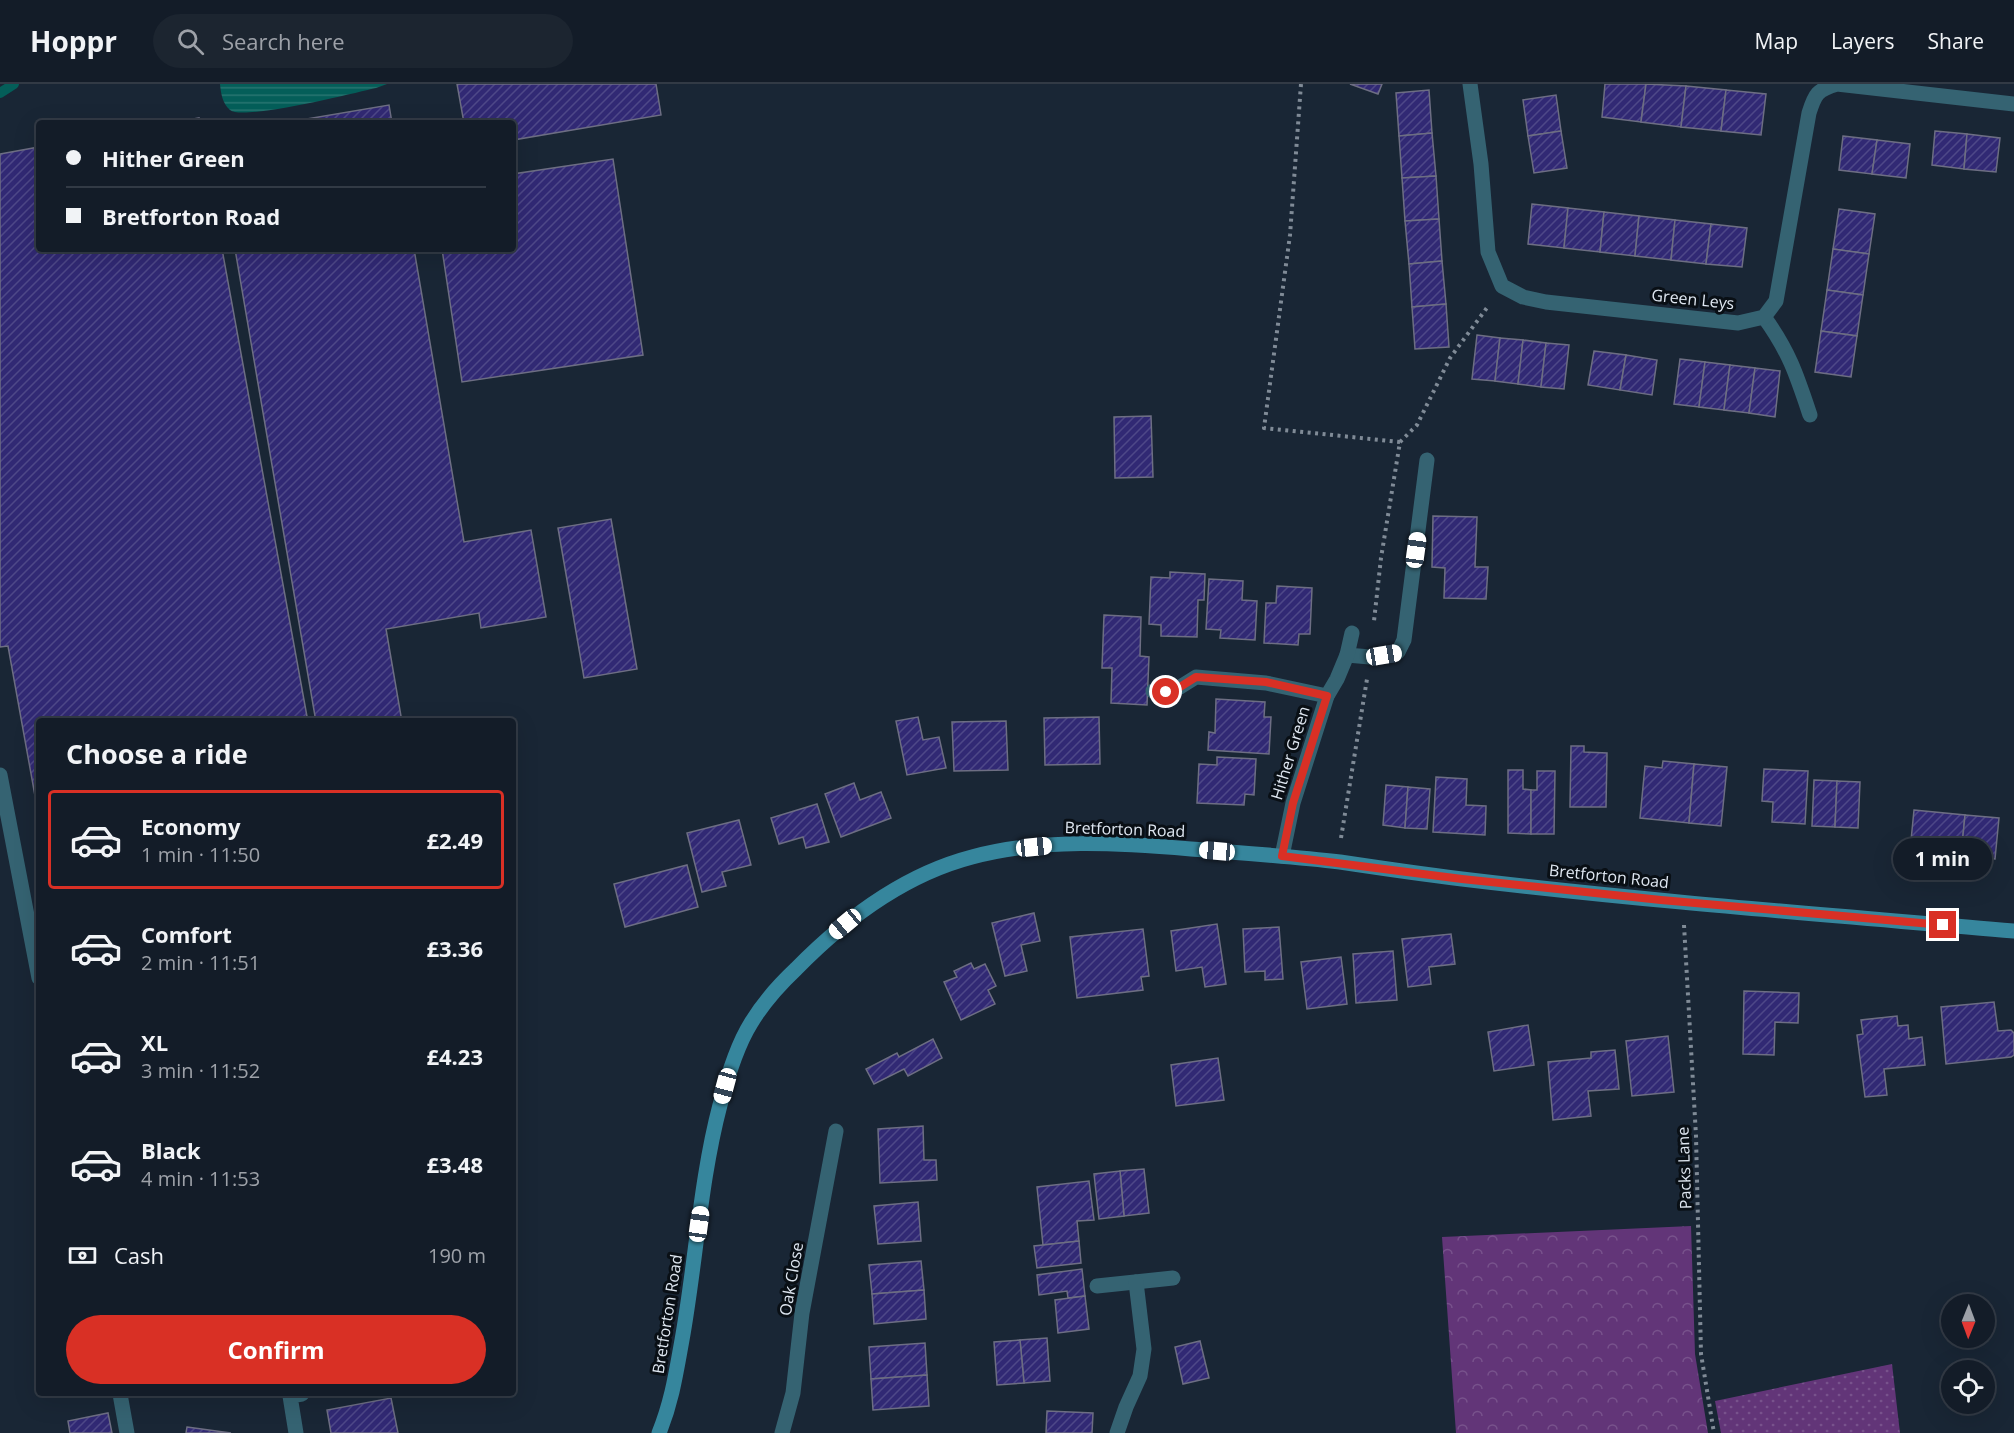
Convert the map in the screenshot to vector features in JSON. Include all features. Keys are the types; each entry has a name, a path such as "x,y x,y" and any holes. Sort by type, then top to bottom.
{"main road":[{"name":"Bretforton Road","path":"659,1433 671,1404 690,1295 711,1139 725,1086 737,1051 750,1024 775,990 815,949 860,911 937,868 992,852 1081,842 1282,856 1462,879 1683,902 2014,931"}],"street":[{"path":"1470,84 1481,164 1488,252 1502,286"},
{"path":"1810,415 1796,372 1781,341 1764,317 1776,301 1797,178 1814,98 1822,89 1837,84 2014,104"},
{"name":"Green Leys","path":"1502,286 1523,297 1546,302 1738,323 1764,317"},
{"path":"1347,655 1370,657 1398,652 1404,640 1427,460"},
{"name":"Hither Green","path":"1282,856 1293,803 1327,696 1347,655 1352,633"},
{"name":"Hither Green","path":"1153,691 1166,692 1196,677 1266,682 1327,696"},
{"path":"0,775 36,962"},
{"name":"Oak Close","path":"782,1433 793,1393 802,1313 836,1131"},
{"path":"1097,1286 1173,1278"},
{"path":"1117,1433 1140,1376 1144,1349 1136,1282"},
{"path":"120,1396 127,1433"},
{"path":"290,1396 296,1433"}],"path":[{"path":"1301,84 1290,235 1264,428 1400,441"},
{"path":"1338,862 1400,441 1418,425 1450,358 1502,286"},
{"name":"Packs Lane","path":"1683,902 1696,1137 1701,1354 1714,1433"}],"green space":[{"path":"1691,1226 1695,1354 1708,1433 1456,1433 1442,1237"},
{"path":"1892,1364 1900,1433 1721,1433 1715,1401"}],"shaded area":[{"path":"220,84 387,84 300,105 255,112 239,112 230,110 225,104"}],"building":[{"path":"457,84 656,84 661,115 516,139 516,120 463,120"},
{"path":"1350,84 1382,84 1378,94"},
{"path":"1605,84 1646,84 1641,122 1602,117"},
{"path":"1646,84 1686,86 1681,127 1641,122"},
{"path":"1686,86 1726,90 1721,131 1681,127"},
{"path":"1429,90 1432,133 1399,136 1396,93"},
{"path":"1726,90 1766,94 1761,135 1721,131"},
{"path":"1556,95 1561,131 1528,136 1523,100"},
{"path":"389,105 392,120 301,120"},
{"path":"1561,131 1567,168 1534,173 1528,136"},
{"path":"1935,131 1967,134 1964,169 1932,165"},
{"path":"1432,133 1436,176 1402,178 1399,136"},
{"path":"1967,134 2000,138 1996,172 1964,169"},
{"path":"1843,136 1877,140 1872,174 1839,170"},
{"path":"1877,140 1910,144 1906,178 1872,174"},
{"path":"36,148 36,252 223,252 307,718 36,718 36,801 8,646 0,647 0,154"},
{"path":"613,159 643,355 462,382 442,252 516,252 516,174"},
{"path":"1436,176 1439,219 1405,221 1402,178"},
{"path":"1532,204 1568,208 1564,248 1528,244"},
{"path":"1568,208 1604,212 1600,252 1564,248"},
{"path":"1839,209 1875,214 1869,254 1833,249"},
{"path":"1604,212 1639,216 1635,256 1600,252"},
{"path":"1639,216 1675,220 1671,260 1635,256"},
{"path":"1439,219 1442,261 1409,264 1405,221"},
{"path":"1675,220 1711,224 1706,264 1671,260"},
{"path":"1711,224 1747,228 1742,267 1706,264"},
{"path":"1833,249 1869,254 1863,295 1827,290"},
{"path":"236,252 415,252 464,542 531,530 546,617 481,628 479,613 386,629 401,718 315,718"},
{"path":"1442,261 1446,304 1412,307 1409,264"},
{"path":"1827,290 1863,295 1857,336 1821,331"},
{"path":"1446,304 1449,347 1415,349 1412,307"},
{"path":"1821,331 1857,336 1851,377 1815,372"},
{"path":"1477,335 1500,338 1495,381 1472,379"},
{"path":"1500,338 1523,340 1518,384 1495,381"},
{"path":"1523,340 1546,343 1541,387 1518,384"},
{"path":"1546,343 1569,345 1564,389 1541,387"},
{"path":"1594,351 1626,355 1620,390 1588,385"},
{"path":"1626,355 1657,360 1652,395 1620,390"},
{"path":"1680,359 1705,362 1699,407 1674,404"},
{"path":"1705,362 1730,365 1724,410 1699,407"},
{"path":"1730,365 1755,368 1749,413 1724,410"},
{"path":"1755,368 1780,371 1775,417 1749,413"},
{"path":"1151,416 1153,477 1115,478 1114,417"},
{"path":"1433,516 1477,517 1475,567 1488,567 1486,599 1444,598 1445,568 1432,567"},
{"path":"611,519 637,669 584,678 558,528"},
{"path":"1170,572 1205,574 1204,600 1198,600 1197,637 1161,636 1161,625 1149,624 1151,577 1170,578"},
{"path":"1209,579 1243,581 1242,600 1257,601 1255,640 1220,638 1221,630 1206,629"},
{"path":"1277,586 1312,588 1310,634 1299,634 1298,645 1264,643 1266,603 1276,603"},
{"path":"1104,615 1141,617 1140,656 1149,657 1147,705 1111,703 1112,668 1102,668"},
{"path":"1216,699 1265,702 1264,717 1271,717 1269,754 1208,750 1209,732 1215,733"},
{"path":"918,717 923,740 939,737 946,768 907,775 896,721"},
{"path":"1099,717 1100,764 1045,765 1044,718"},
{"path":"1006,721 1008,770 954,771 952,722"},
{"path":"1571,746 1584,746 1584,752 1607,753 1606,807 1570,807"},
{"path":"1217,757 1256,759 1254,795 1245,794 1244,805 1197,803 1199,764 1217,765"},
{"path":"1663,761 1694,764 1689,823 1640,818 1645,766 1662,768"},
{"path":"1694,764 1727,767 1721,826 1689,823"},
{"path":"1764,769 1808,771 1805,824 1772,822 1773,802 1762,801"},
{"path":"1508,770 1523,770 1523,789 1531,790 1531,834 1508,833"},
{"path":"1537,771 1555,771 1554,834 1531,834 1531,790 1537,790"},
{"path":"1436,777 1467,779 1466,805 1486,806 1485,835 1433,832"},
{"path":"1814,780 1837,781 1835,827 1812,826"},
{"path":"1837,781 1860,782 1858,828 1835,827"},
{"path":"854,783 860,800 881,792 891,818 841,837 825,794"},
{"path":"1386,785 1408,787 1405,828 1383,825"},
{"path":"1408,787 1430,789 1427,829 1405,828"},
{"path":"817,804 829,842 806,848 803,837 779,844 771,818"},
{"path":"1914,810 1965,815 1961,856 1944,855 1943,864 1909,861"},
{"path":"1965,815 1999,818 1995,859 1961,856"},
{"path":"739,820 751,865 722,872 726,886 702,892 687,833"},
{"path":"687,865 698,907 625,927 614,884"},
{"path":"1034,913 1040,941 1021,945 1027,971 1005,976 992,923"},
{"path":"1217,924 1226,984 1205,987 1202,967 1176,971 1171,931"},
{"path":"1279,927 1283,979 1265,980 1265,971 1245,972 1243,929"},
{"path":"1143,929 1149,976 1141,977 1143,990 1077,998 1070,937"},
{"path":"1451,934 1455,964 1429,967 1431,984 1408,987 1402,939"},
{"path":"1393,951 1397,1000 1356,1003 1353,954"},
{"path":"1341,957 1347,1004 1307,1009 1301,962"},
{"path":"971,963 974,969 985,964 996,986 988,990 995,1004 961,1020 944,982 957,977 954,971"},
{"path":"1744,991 1799,993 1798,1023 1775,1022 1774,1055 1743,1054"},
{"path":"1994,1002 1998,1031 2011,1030 2014,1033 2014,1055 1946,1064 1941,1007"},
{"path":"1897,1016 1898,1026 1908,1025 1909,1039 1922,1037 1925,1065 1884,1069 1887,1095 1865,1097 1857,1035 1863,1034 1861,1020"},
{"path":"1528,1025 1534,1065 1494,1071 1488,1032"},
{"path":"1668,1036 1674,1092 1632,1096 1626,1041"},
{"path":"933,1039 942,1058 908,1076 904,1069 874,1084 866,1069 897,1053 899,1057"},
{"path":"1615,1050 1619,1089 1588,1091 1591,1116 1553,1120 1548,1062 1591,1058 1591,1052"},
{"path":"1218,1058 1224,1100 1176,1106 1171,1065"},
{"path":"923,1126 924,1160 936,1160 937,1180 880,1183 878,1129"},
{"path":"1144,1169 1149,1213 1124,1216 1120,1171"},
{"path":"1120,1171 1124,1216 1099,1219 1094,1174"},
{"path":"1089,1181 1094,1220 1077,1221 1079,1241 1043,1245 1037,1187"},
{"path":"918,1202 921,1241 878,1244 874,1206"},
{"path":"1079,1241 1081,1263 1037,1268 1034,1246"},
{"path":"921,1261 924,1290 872,1294 869,1265"},
{"path":"1082,1269 1085,1296 1068,1298 1067,1291 1039,1295 1037,1275"},
{"path":"924,1290 926,1319 874,1324 872,1294"},
{"path":"1085,1296 1089,1329 1058,1333 1055,1300"},
{"path":"1047,1338 1050,1381 1024,1383 1020,1340"},
{"path":"1020,1340 1024,1383 997,1385 994,1342"},
{"path":"1200,1341 1209,1378 1183,1384 1175,1347"},
{"path":"925,1343 927,1375 871,1379 869,1347"},
{"path":"927,1375 929,1406 873,1410 871,1379"},
{"path":"391,1398 398,1433 331,1433 327,1410"},
{"path":"1047,1411 1093,1413 1092,1433 1046,1433"},
{"path":"108,1413 112,1433 70,1433 68,1421"},
{"path":"187,1427 231,1433 186,1433"}],"waterway":[{"path":"0,93 14,84"}],"route":[{"path":"1166,692 1196,677 1266,682 1327,696 1293,803 1282,856 1462,879 1661,900 1943,925"}]}
